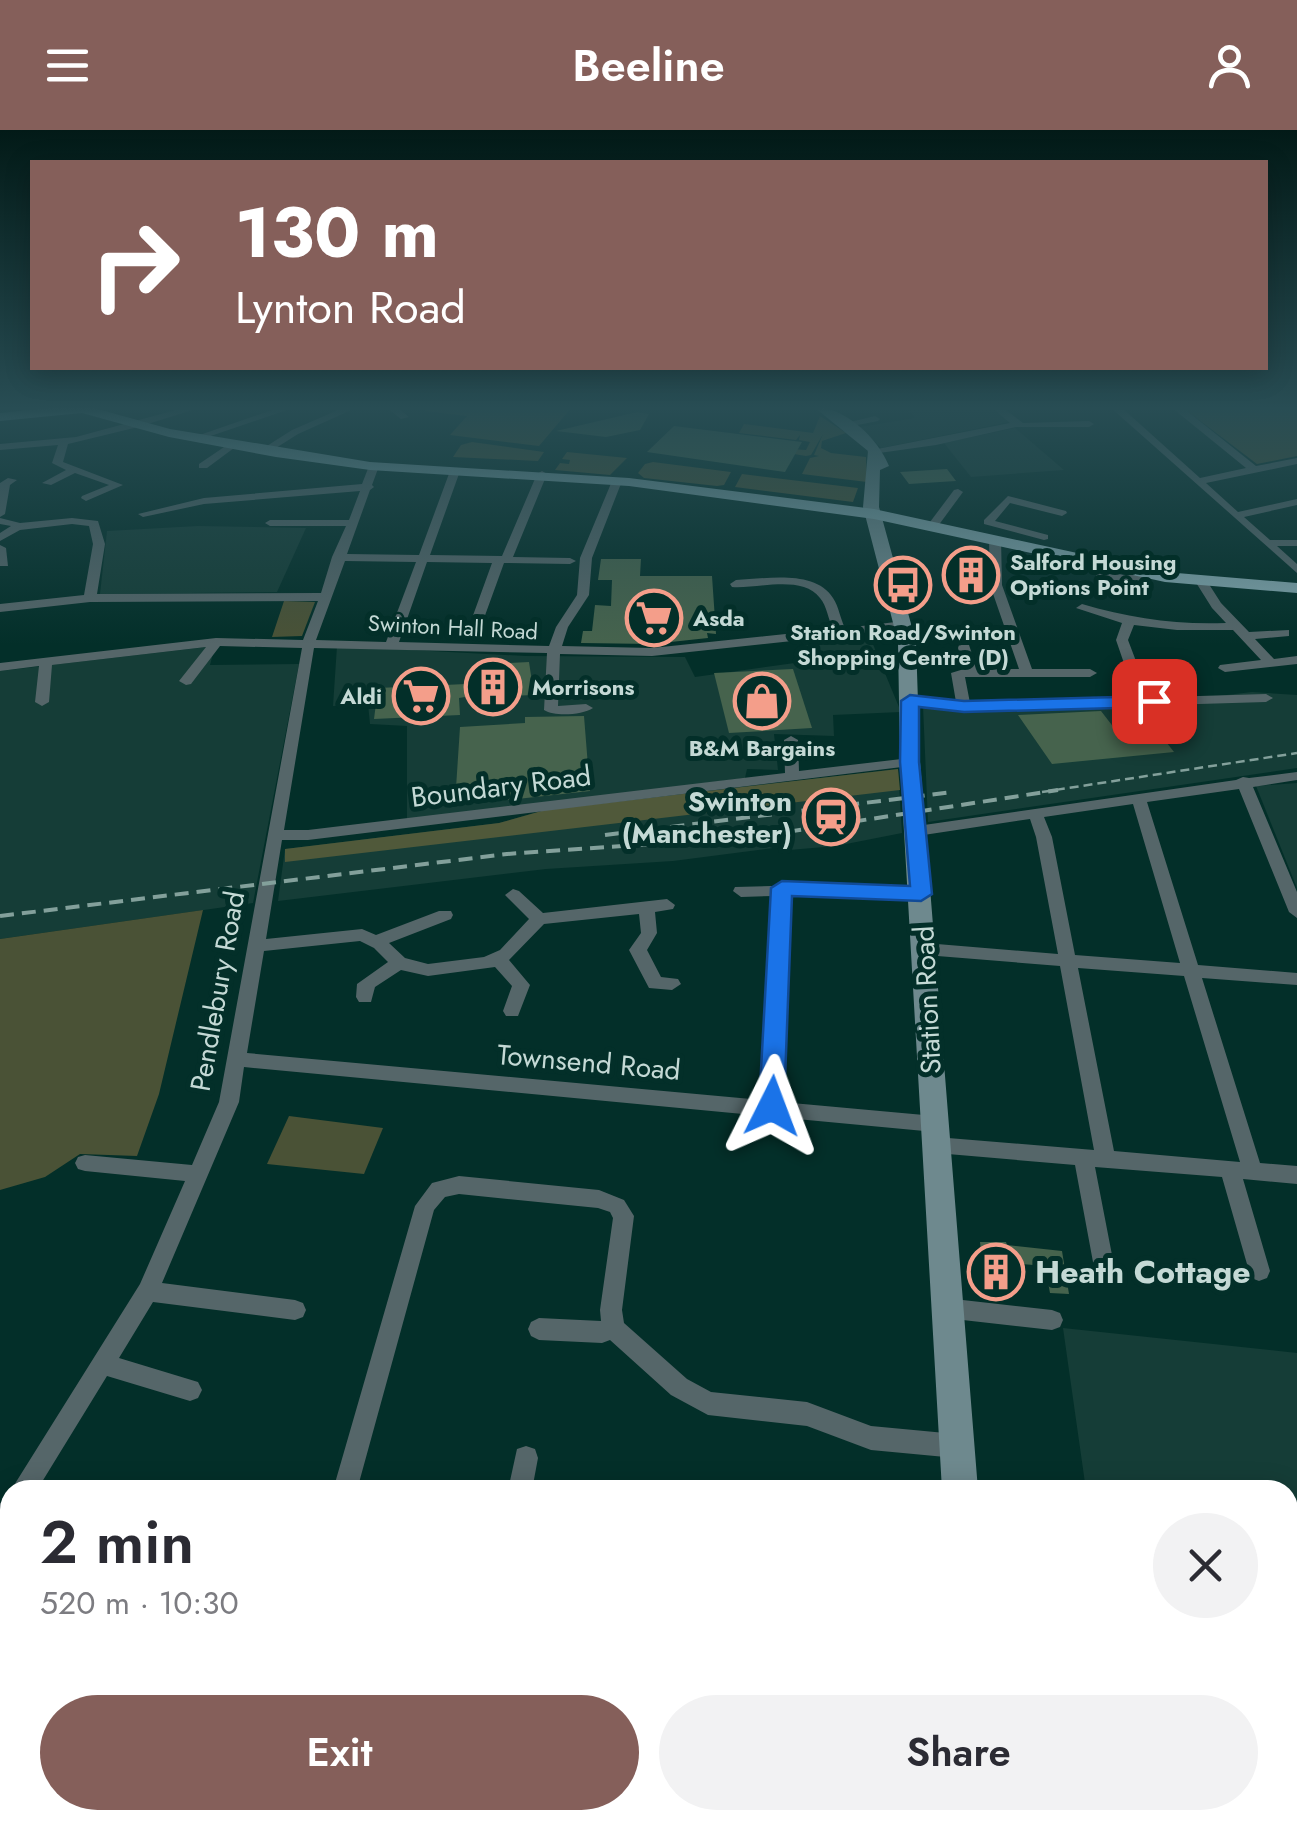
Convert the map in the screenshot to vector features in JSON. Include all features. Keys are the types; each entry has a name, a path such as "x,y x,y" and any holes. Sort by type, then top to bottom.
{"main road":[{"path":"659,486 874,514 995,538 1039,542 1103,567 1201,581 1297,588"},
{"path":"874,514 880,507 881,486"},
{"name":"Station Road","path":"874,514 904,625 910,765 959,1480"}],"street":[{"path":"5,486 0,518 18,527"},
{"path":"86,498 113,486"},
{"path":"143,515 199,502 365,486"},
{"name":"Pendlebury Road","path":"29,1480 148,1291 229,1102 309,642 338,558 369,486"},
{"path":"392,643 449,486"},
{"path":"471,644 536,486"},
{"path":"586,708 552,710 550,660 562,627 583,596 586,558 616,486"},
{"path":"1205,486 1297,570"},
{"path":"934,524 958,492"},
{"path":"1008,499 1063,512 1039,542 988,522 1008,499"},
{"path":"1238,515 1297,502"},
{"path":"0,538 18,527 81,520 94,523 99,544 90,598"},
{"path":"270,523 352,523"},
{"path":"995,538 996,585 1028,674"},
{"path":"1267,543 1297,543"},
{"path":"0,548 4,564"},
{"path":"338,558 570,562"},
{"path":"1103,567 1103,587 1130,593"},
{"path":"1201,581 1272,663"},
{"path":"736,584 814,586 826,595 833,622 842,633"},
{"path":"0,608 90,598 324,597"},
{"path":"1082,608 1128,624 1285,633"},
{"path":"1128,624 1122,640 1132,669"},
{"name":"Swinton Hall Road","path":"0,667 46,664 180,643 471,644 555,651 652,652 904,625"},
{"path":"186,681 216,642"},
{"path":"964,648 964,706"},
{"path":"1225,668 1297,660"},
{"path":"42,702 46,664"},
{"path":"965,673 1090,673"},
{"path":"910,701 964,706 1266,698"},
{"path":"791,740 792,776"},
{"name":"Boundary Road","path":"275,842 308,834 910,765"},
{"path":"916,828 1297,776"},
{"path":"1243,781 1297,912"},
{"path":"1138,797 1193,970 1241,1168 1259,1271"},
{"path":"1034,813 1040,821 1067,960 1094,1156 1102,1255"},
{"path":"741,891 782,888 921,894"},
{"path":"772,1106 782,888"},
{"path":"512,895 539,918"},
{"path":"255,946 362,936 399,963 428,970 487,963 498,958 539,918 667,905"},
{"path":"646,907 649,933 638,950 657,986"},
{"path":"375,942 445,916"},
{"path":"925,949 1297,979"},
{"path":"498,958 521,985 512,1011"},
{"path":"365,997 366,984 399,963"},
{"name":"Townsend Road","path":"238,1059 772,1106 1094,1156 1297,1175"},
{"path":"84,1163 198,1174"},
{"path":"348,1480 425,1206 438,1189 459,1185 599,1199 617,1206 624,1216 611,1310 613,1328 679,1387 708,1403 808,1414 871,1438 956,1446"},
{"path":"148,1291 295,1310"},
{"path":"945,1308 1052,1320"},
{"path":"539,1329 602,1332 613,1328"},
{"path":"103,1364 190,1390"},
{"path":"522,1480 526,1458"}],"shaded area":[{"path":"198,526 306,528 277,592 100,594 107,531"},
{"path":"870,637 901,712 833,715 834,736 774,734 778,770 747,769 745,778 407,821 407,726 370,724 368,704 333,706 337,646 526,656 685,657 695,677 809,661 803,645"},
{"path":"215,646 210,665 299,664 253,903 0,939 0,671"},
{"path":"1252,692 1297,695 1297,768 928,822 923,706 981,712 1141,705"},
{"path":"898,769 902,833 836,846 789,850 788,846 673,861 546,869 278,901 285,849 499,823 545,810"},
{"path":"1297,783 1297,888 1256,786"},
{"path":"1063,1328 1297,1353 1297,1480 1085,1480"}],"green space":[{"path":"844,486 858,488 853,502 735,487"},
{"path":"284,601 315,602 302,636 272,637"},
{"path":"898,769 900,790 285,862 285,849 499,823 545,810"},
{"path":"203,910 159,1094 137,1156 80,1154 45,1177 0,1190 0,939"},
{"path":"289,1116 383,1128 364,1174 267,1164"}],"building":[{"name":"Asda","path":"601,559 641,559 640,576 712,576 716,634 652,644 581,643 583,631 592,631 595,605 611,606 612,580 598,580"},
{"name":"Morrisons","path":"529,662 534,695 505,696 509,663"},
{"name":"B&M Bargains","path":"793,669 812,728 729,733 714,673"},
{"name":"Aldi","path":"466,684 465,697 459,698 460,715 374,719 378,688"},
{"path":"1101,711 1125,742 1163,738 1174,752 1052,764 1018,715"},
{"name":"Morrisons","path":"584,716 590,791 498,801 499,787 456,788 460,727 525,723 525,717"},
{"name":"Heath Cottage","path":"980,1242 1062,1251 1069,1294 1050,1293 1045,1266 1009,1263 1010,1280 984,1278"}],"railway":[{"path":"1042,792 1297,753"},
{"path":"0,916 507,854 754,837 1058,790"},
{"path":"605,835 953,792"}],"place":[{"name":"Salford Housing Options Point","path":"971,575"},
{"name":"Station Road/Swinton Shopping Centre (D)","path":"903,585"},
{"name":"Asda","path":"654,618"},
{"name":"Morrisons","path":"493,687"},
{"name":"Aldi","path":"421,696"},
{"name":"B&M Bargains","path":"762,701"},
{"name":"Swinton (Manchester)","path":"831,817"},
{"name":"Heath Cottage","path":"996,1272"}],"route":[{"path":"772,1106 782,888 921,894 910,762 910,701 964,706 1154,701"}]}
